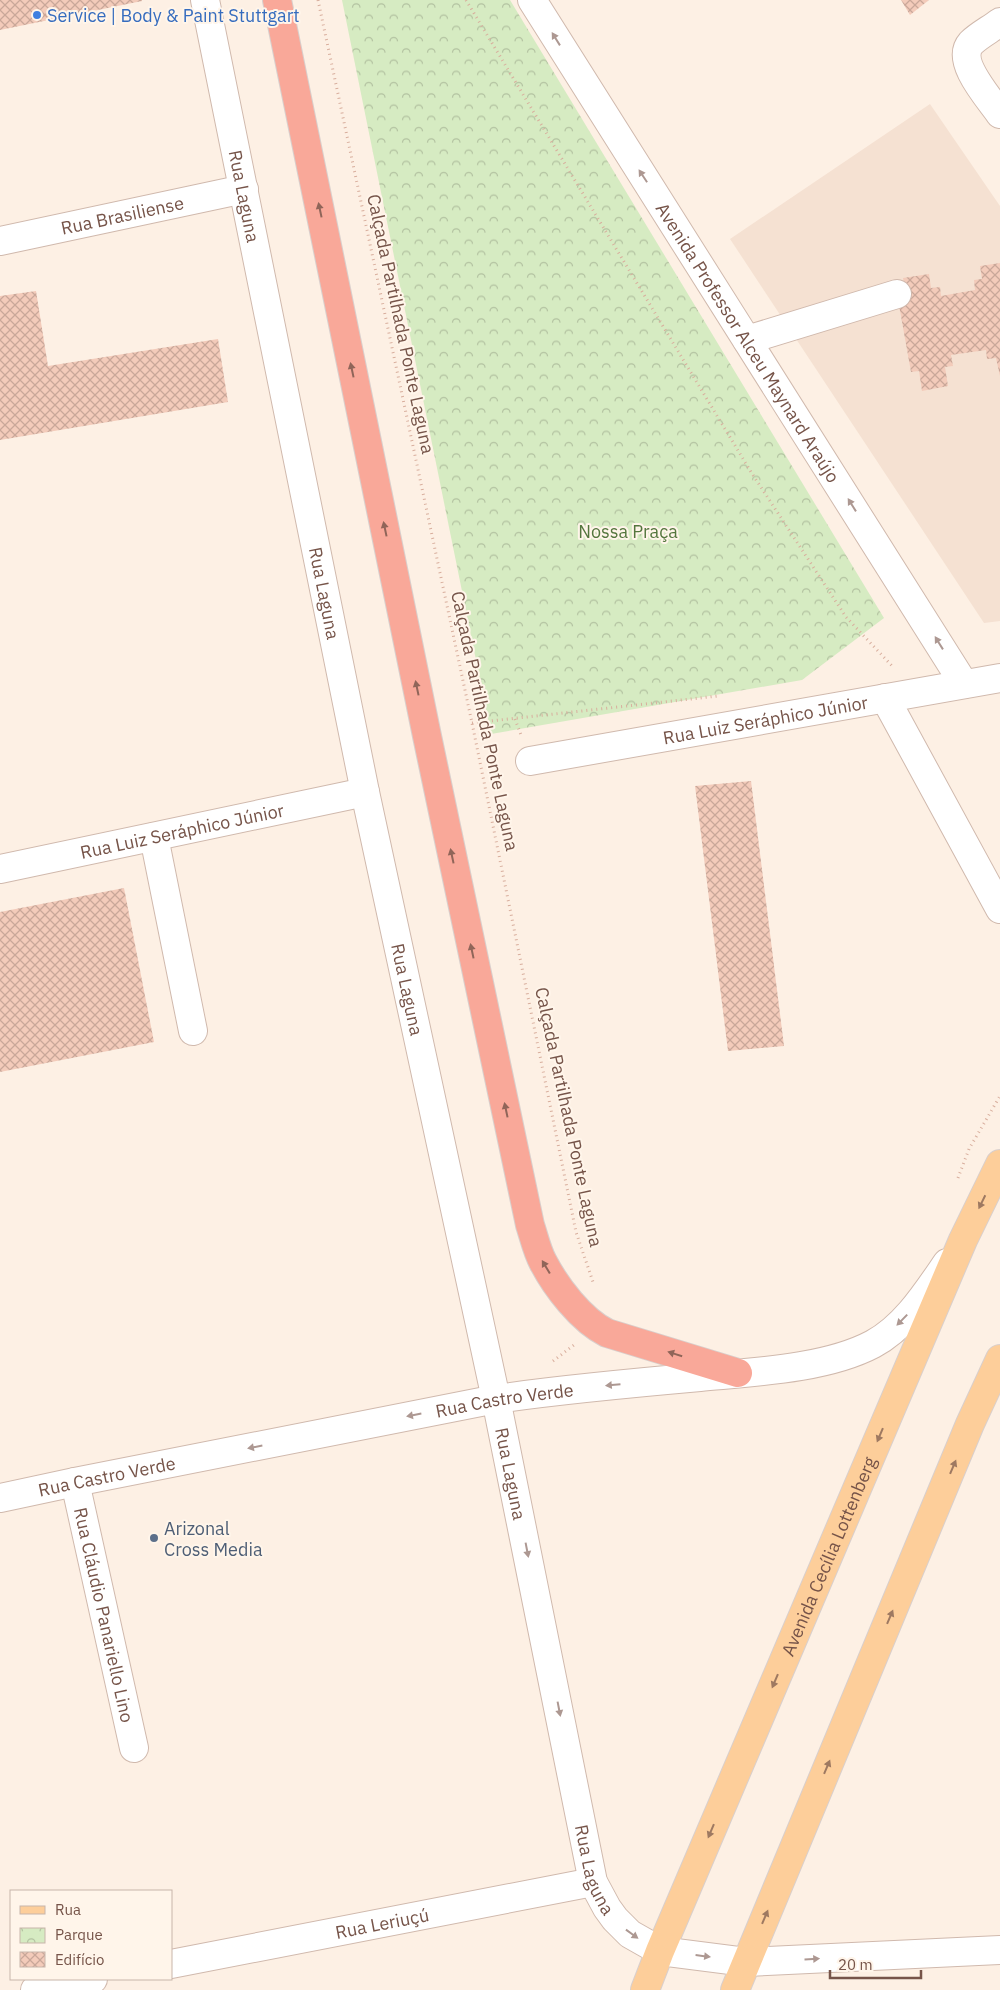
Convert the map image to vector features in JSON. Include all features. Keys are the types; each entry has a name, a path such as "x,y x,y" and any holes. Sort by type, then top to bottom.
{"highway":[{"path":"277,0 462,904 530,1225 542,1261 561,1291 594,1326 607,1333 738,1374"}],"main road":[{"name":"Avenida Cecília Lottenberg","path":"645,1990 963,1240 1000,1164"},
{"path":"735,1990 970,1424 1000,1359"}],"street":[{"name":"Rua Laguna","path":"205,0 365,792 496,1399 593,1882 615,1919 630,1934 660,1951"},
{"name":"Avenida Professor Alceu Maynard Araújo","path":"532,0 964,684"},
{"path":"1000,22 970,44 966,59 969,68 1000,114"},
{"name":"Rua Brasiliense","path":"0,241 244,189"},
{"path":"747,340 897,294"},
{"name":"Rua Luiz Seráphico Júnior","path":"530,761 1000,678"},
{"path":"885,698 1000,909"},
{"name":"Rua Luiz Seráphico Júnior","path":"0,869 365,792"},
{"path":"154,837 193,1031"},
{"name":"Rua Castro Verde","path":"0,1498 496,1399 558,1390 738,1374 830,1362 874,1344 891,1331 920,1300 963,1240"},
{"name":"Rua Cláudio Panariello Lino","path":"75,1482 134,1748"},
{"name":"Rua Leriuçú","path":"172,1964 593,1882"},
{"path":"660,1951 746,1962 1000,1950"},
{"path":"35,1990 88,1980"}],"path":[{"name":"Calçada Partilhada Ponte Laguna","path":"318,0 472,723 576,1232 598,1304 594,1326"},
{"path":"466,0 751,472 846,617 900,675"},
{"path":"472,723 723,695"},
{"path":"551,1362 566,1352 594,1326"}],"shaded area":[{"path":"930,104 1000,206 1000,621 984,623 730,239"}],"green space":[{"name":"Nossa Praça","path":"342,0 510,0 884,618 802,680 491,734"}],"building":[{"name":"Service | Body & Paint Stuttgart","path":"0,0 142,0 142,1 0,30"},
{"path":"901,0 929,0 910,15"},
{"path":"1000,263 1000,376 996,358 987,359 986,350 951,355 953,366 945,367 948,386 922,391 919,371 911,372 897,294 906,292 903,278 929,274 931,288 940,287 941,296 975,290 974,280 982,279 980,266"},
{"path":"36,291 48,366 218,339 228,402 0,440 0,296"},
{"path":"751,781 784,1046 728,1051 695,786"},
{"path":"124,888 154,1042 0,1072 0,912"}],"place":[{"name":"Service | Body & Paint Stuttgart","path":"37,15"},
{"name":"Arizonal Cross Media","path":"154,1538"}]}
